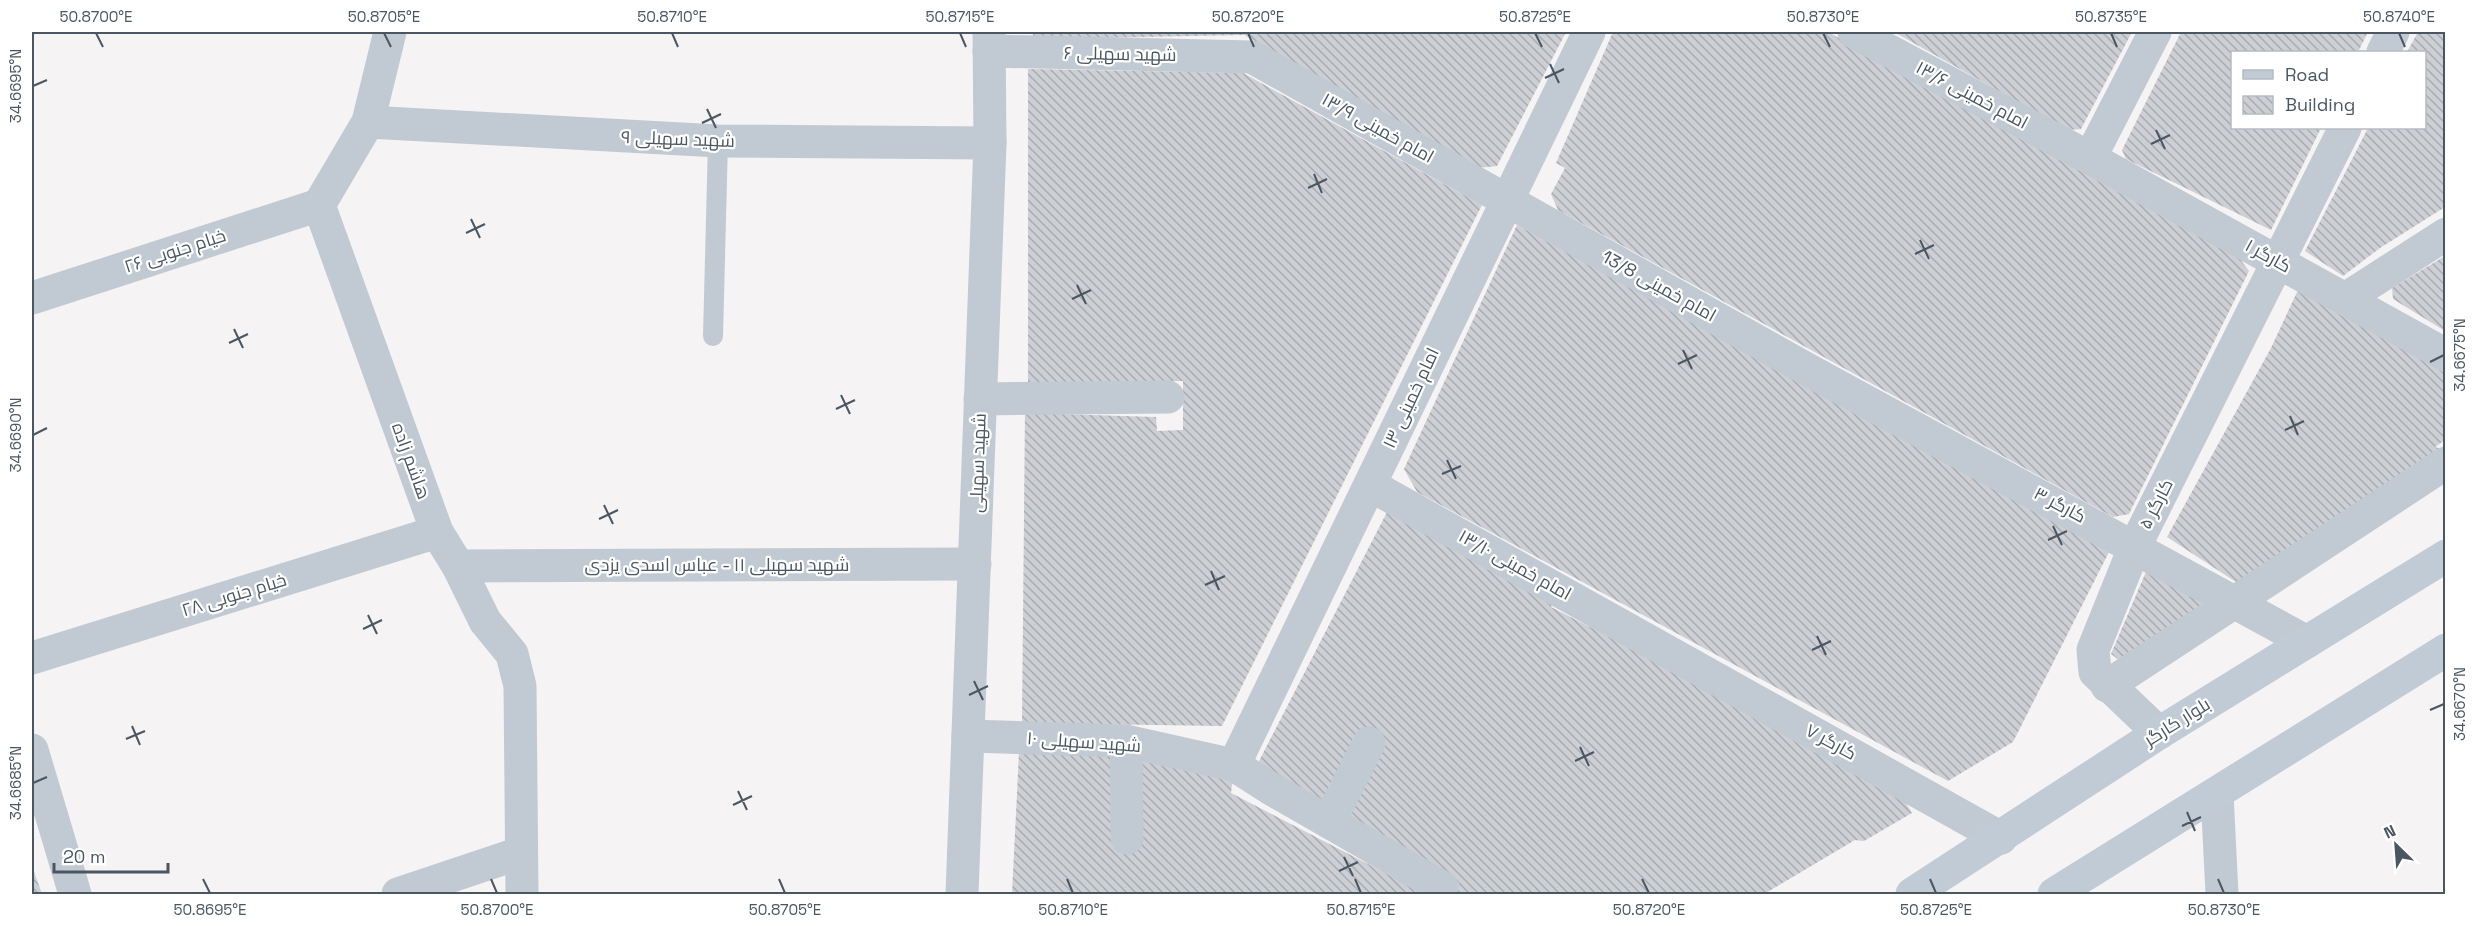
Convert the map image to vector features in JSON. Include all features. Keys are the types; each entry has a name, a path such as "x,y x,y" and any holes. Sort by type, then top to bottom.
{"main road":[{"name":"بلوار کارگر","path":"1912,894 2159,733 2445,556"},
{"path":"2054,894 2445,650"}],"street":[{"path":"319,205 368,122 390,32"},
{"name":"امام خمینی ۱۳","path":"1234,765 1505,200 1589,32"},
{"name":"امام خمینی ۱۳/۶","path":"1854,32 2090,158"},
{"path":"2090,158 2155,32"},
{"path":"2384,51 2393,32"},
{"name":"شهید سهیلی ۶","path":"989,41 1251,57"},
{"name":"شهید سهیلی","path":"962,894 990,142 989,41"},
{"name":"امام خمینی ۱۳/۹","path":"1251,57 1505,200"},
{"name":"شهید سهیلی ۹","path":"368,122 718,141 990,142"},
{"name":"کارگر ۵","path":"2159,733 2107,686 2095,672 2093,650 2135,546 2344,129"},
{"name":"کارگر ۱","path":"2090,158 2445,356"},
{"name":"امام خمینی 13/8","path":"1505,200 1812,372"},
{"name":"خیام جنوبی ۲۶","path":"32,298 319,205"},
{"name":"هاشم زاده","path":"319,205 437,532 458,566 485,621 512,654 520,686 522,894"},
{"path":"2345,299 2445,234"},
{"name":"کارگر ۳","path":"1812,372 2135,546 2307,642"},
{"path":"980,399 1168,397"},
{"path":"2107,686 2445,463"},
{"name":"امام خمینی ۱۳/۱۰","path":"1370,485 1660,646"},
{"name":"خیام جنوبی ۲۸","path":"32,658 437,532"},
{"name":"شهید سهیلی ۱۱ - عباس اسدی یزدی","path":"458,566 975,564"},
{"name":"کارگر ۷","path":"1660,646 2001,838"},
{"name":"شهید سهیلی ۱۰","path":"968,736 1126,741 1234,765 1442,887"},
{"path":"1126,741 1127,838"},
{"path":"1329,822 1369,743"},
{"path":"32,750 75,894"},
{"path":"2217,794 2222,894"},
{"path":"398,894 520,854"}],"lane":[{"path":"713,336 718,141"}],"building":[{"path":"1033,32 1566,32 1497,166 1477,168 1244,35 1033,39"},
{"path":"1613,32 1828,32 2240,259 2249,271 2129,514 2113,517 1558,210 1551,194 1565,168 1556,163"},
{"path":"1894,32 2132,32 2081,129 2068,130"},
{"path":"2181,32 2368,32 2358,51 2231,51 2231,129 2321,129 2271,230 2126,159 2122,150"},
{"path":"2418,32 2445,32 2445,207 2380,248 2343,276 2305,251 2367,129 2426,129 2426,51 2408,51"},
{"path":"1028,69 1243,73 1482,205 1222,726 1022,723 1025,413 1156,417 1157,431 1183,430 1183,381 1028,384"},
{"path":"1517,225 2110,550 2013,742 1948,781 1417,492 1404,469"},
{"path":"2445,256 2445,331 2393,299 2392,288"},
{"path":"2298,290 2445,373 2445,440 2435,447 2444,450 2239,584 2167,537 2271,348"},
{"path":"1387,512 1556,597 1551,607 1787,728 1899,792 1912,813 1864,841 1855,840 1764,894 1446,894 1459,883 1327,812 1256,767"},
{"path":"2148,567 2211,600 2123,663 2111,654"},
{"path":"1019,753 1236,753 1231,793 1426,894 1012,894"},
{"path":"32,866 42,894 32,894"}]}
